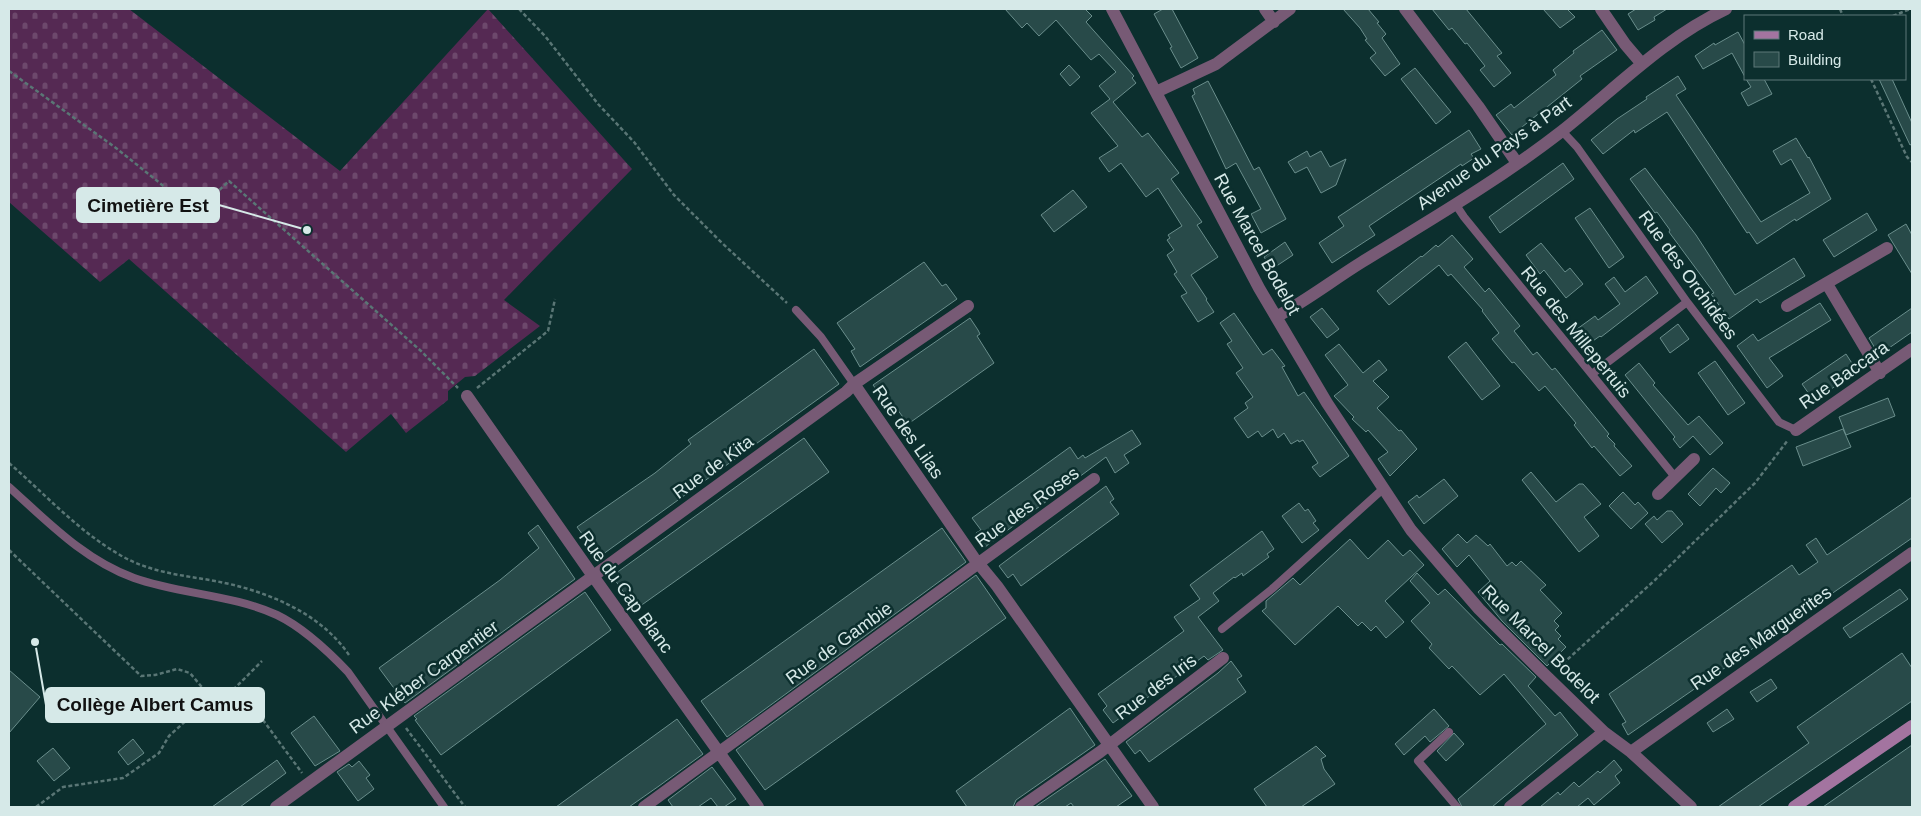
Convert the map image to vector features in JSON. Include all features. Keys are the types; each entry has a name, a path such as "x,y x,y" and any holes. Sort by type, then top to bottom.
{"street":[{"name":"Rue Marcel Bodelot","path":"1112,9 1276,317 1327,403 1411,530 1479,608 1548,678 1604,732 1631,752 1691,807"},
{"path":"1265,9 1274,22"},
{"path":"1156,92 1216,64 1290,9"},
{"path":"1405,9 1478,106 1517,163"},
{"path":"1601,9 1642,64"},
{"name":"Avenue du Pays à Part","path":"1276,317 1456,205 1562,131 1642,64 1695,27 1726,9"},
{"path":"1787,306 1887,248"},
{"path":"1827,284 1880,373"},
{"name":"Rue des Lilas","path":"968,306 854,384 1153,807"},
{"name":"Rue Baccara","path":"1796,430 1912,349"},
{"name":"Rue de Kita","path":"592,576 846,392 854,384"},
{"name":"Rue du Cap Blanc","path":"467,396 592,576 758,807"},
{"path":"1658,494 1694,459"},
{"name":"Rue des Roses","path":"979,563 1094,479"},
{"name":"Rue des Marguerites","path":"1631,752 1912,553"},
{"name":"Rue de Gambie","path":"644,807 979,563"},
{"name":"Rue Kléber Carpentier","path":"276,807 592,576"},
{"name":"Rue des Iris","path":"1021,807 1109,744 1223,658"},
{"path":"1794,807 1912,726"},
{"path":"1510,807 1604,732"}],"lane":[{"name":"Rue des Orchidées","path":"1562,131 1576,147 1687,302 1779,422 1796,430"},
{"name":"Rue des Millepertuis","path":"1456,205 1464,218 1675,477"},
{"path":"1592,374 1687,302"},
{"path":"796,310 821,337 854,384"},
{"path":"9,487 71,543 100,562 133,578 227,600 277,615 296,627 332,654 348,672 444,807"},
{"path":"1222,629 1272,589 1384,488"},
{"path":"1448,732 1418,761 1457,807"}],"path":[{"path":"519,9 545,36 598,104 634,142 674,195 722,243 796,310"},
{"path":"1895,15 1910,9"},
{"path":"9,71 116,148 196,212 229,181 421,351 467,396 548,331 556,299"},
{"path":"1871,80 1907,157 1912,162"},
{"path":"1548,678 1655,580 1755,482 1796,430"},
{"path":"9,550 141,676 155,676 177,669 190,673 211,698 243,702 255,709 309,783"},
{"path":"224,699 262,661"},
{"path":"36,807 63,787 123,778 159,753 169,736 211,698"}],"green space":[{"path":"9,9 129,9 340,171 488,9 632,169 504,300 540,326 475,376 465,377 448,391 448,400 406,433 391,414 346,452 129,259 100,282 9,202"}],"building":[{"path":"1005,9 1085,9 1092,16 1086,22 1134,76 1132,78 1136,83 1113,102 1142,137 1148,133 1179,173 1171,179 1202,222 1197,225 1218,257 1191,275 1214,312 1198,322 1181,296 1187,293 1174,274 1177,272 1167,255 1174,250 1167,240 1170,238 1168,235 1182,226 1158,188 1146,197 1121,163 1109,172 1099,158 1118,146 1091,113 1110,99 1099,86 1116,72 1099,54 1091,60 1056,20 1039,36 1027,23 1022,28"},
{"path":"1163,9 1172,9 1198,58 1181,68 1154,14"},
{"path":"1343,9 1368,9 1386,34 1382,38 1400,64 1385,76 1370,58 1376,53 1365,40 1367,39 1360,28"},
{"path":"1432,9 1466,9 1502,53 1497,56 1511,73 1494,87 1480,70 1485,66 1467,43 1465,44 1452,28 1449,30"},
{"path":"1543,9 1567,9 1575,17 1560,28"},
{"path":"1636,9 1667,9 1654,17 1655,20 1638,30 1628,14"},
{"path":"1602,30 1617,50 1580,76 1582,79 1512,135 1496,115 1511,104 1514,108 1556,75 1553,70 1574,53 1573,51"},
{"path":"1738,32 1744,43 1744,75 1732,53 1703,69 1695,56 1714,43 1715,45"},
{"path":"1069,65 1080,77 1070,86 1060,74"},
{"path":"1415,68 1451,112 1436,124 1401,79"},
{"path":"1678,76 1686,89 1676,95 1761,222 1810,193 1791,159 1781,165 1773,151 1796,138 1809,157 1831,199 1796,221 1795,219 1757,244 1749,232 1747,233 1667,112 1635,133 1634,130 1603,154 1591,140 1617,119 1647,99 1646,97"},
{"path":"1747,80 1765,80 1772,94 1748,106 1741,93 1751,87"},
{"path":"1879,80 1892,80 1912,123 1912,144 1910,145"},
{"path":"1208,81 1254,170 1259,167 1286,219 1261,233 1251,214 1261,209 1236,163 1226,169 1192,96 1195,94 1193,89"},
{"path":"1469,130 1481,149 1471,154 1474,158 1462,166 1461,164 1369,226 1375,235 1332,263 1319,243 1344,226 1338,217"},
{"path":"1307,151 1310,157 1321,151 1330,167 1346,159 1336,185 1321,193 1307,167 1295,173 1288,162"},
{"path":"1563,163 1574,179 1500,233 1489,217"},
{"path":"1645,168 1696,235 1735,295 1794,258 1805,276 1760,303 1757,299 1729,319 1711,294 1714,293 1669,232 1670,230 1630,179"},
{"path":"1073,190 1087,207 1054,232 1041,215"},
{"path":"1590,208 1624,257 1609,268 1575,218"},
{"path":"1867,213 1877,230 1834,257 1823,240"},
{"path":"1906,224 1912,235 1912,274 1888,235"},
{"path":"1452,235 1473,259 1464,267 1485,292 1489,288 1520,326 1514,331 1533,355 1537,352 1552,370 1555,368 1609,434 1607,436 1615,444 1614,446 1632,466 1620,476 1594,446 1592,448 1574,425 1576,423 1545,386 1539,391 1514,362 1512,363 1492,339 1499,333 1483,310 1451,274 1448,276 1439,265 1389,305 1377,291 1421,256 1436,245 1438,247"},
{"path":"1285,242 1293,255 1272,269 1264,257"},
{"path":"1541,243 1565,272 1570,268 1583,284 1566,298 1544,270 1540,274 1526,255"},
{"path":"924,262 942,286 946,284 957,299 860,367 851,351 855,349 837,323"},
{"path":"1646,276 1658,293 1601,337 1590,343 1583,337 1577,329 1595,316 1598,320 1620,304 1605,284 1614,277 1625,292"},
{"path":"1820,303 1831,320 1769,358 1783,376 1767,388 1737,346 1753,334 1758,341"},
{"path":"1322,308 1339,329 1327,338 1310,317"},
{"path":"1912,308 1912,332 1879,355 1869,338"},
{"path":"1234,313 1263,355 1272,349 1285,366 1282,367 1298,396 1304,392 1349,456 1320,477 1312,467 1318,463 1303,440 1299,442 1298,440 1291,444 1284,433 1278,438 1273,429 1262,437 1258,431 1248,438 1234,418 1248,408 1245,403 1253,397 1236,373 1243,368 1227,344 1232,341 1220,323"},
{"path":"970,318 980,334 977,336 994,363 908,424 889,398 885,401 873,385"},
{"path":"1678,324 1689,339 1670,353 1660,338"},
{"path":"1466,342 1500,386 1482,400 1448,357"},
{"path":"1339,344 1363,373 1379,360 1387,370 1373,381 1389,397 1377,408 1399,431 1401,430 1417,449 1390,476 1378,459 1388,452 1368,430 1366,432 1352,419 1354,417 1334,396 1348,385 1325,355"},
{"path":"814,349 839,384 599,557 577,527 655,473 691,444 688,440"},
{"path":"1846,354 1857,371 1814,401 1802,384"},
{"path":"1715,361 1745,403 1728,415 1698,373"},
{"path":"1639,363 1655,383 1653,385 1688,425 1699,416 1723,443 1710,455 1693,436 1680,448 1673,439 1675,437 1625,375"},
{"path":"1888,398 1895,416 1846,435 1839,417"},
{"path":"1843,429 1851,447 1803,466 1796,447"},
{"path":"1132,430 1141,444 1124,455 1129,463 1115,473 1106,457 985,547 976,533 981,530 972,518 1070,447 1078,459 1083,455 1085,458"},
{"path":"804,438 829,472 636,609 612,576"},
{"path":"1713,468 1730,483 1721,493 1716,488 1700,506 1688,494"},
{"path":"1531,472 1556,502 1579,484 1583,484 1601,504 1584,517 1599,536 1579,552 1522,480"},
{"path":"1444,479 1458,496 1424,524 1408,502 1417,495 1419,498"},
{"path":"1106,486 1114,499 1110,502 1119,514 1021,586 1013,574 1008,578 999,566"},
{"path":"1623,492 1635,505 1638,502 1648,513 1631,529 1609,506"},
{"path":"1912,497 1912,538 1628,735 1622,724 1626,722 1609,694 1792,565 1799,575 1818,562 1806,545 1816,538 1827,555"},
{"path":"1299,503 1305,511 1308,509 1316,521 1313,523 1319,530 1302,543 1282,516"},
{"path":"1667,511 1672,511 1683,524 1662,543 1645,524 1654,516 1657,520"},
{"path":"538,525 575,579 405,703 379,668 500,580 539,548 528,533"},
{"path":"942,528 966,562 727,737 701,701"},
{"path":"1262,531 1274,549 1267,554 1269,557 1243,576 1242,573 1234,577 1213,593 1219,601 1198,617 1223,650 1208,660 1204,656 1113,723 1103,710 1107,706 1098,694 1184,631 1174,617 1200,599 1190,585"},
{"path":"1458,534 1467,543 1476,535 1488,546 1490,544 1507,566 1512,562 1516,566 1521,561 1546,585 1540,590 1562,613 1554,621 1559,626 1555,630 1561,636 1558,639 1566,647 1547,666 1502,621 1478,592 1490,581 1469,555 1457,567 1442,549"},
{"path":"1350,539 1368,559 1388,540 1403,556 1410,550 1424,565 1385,601 1404,622 1386,638 1376,626 1371,631 1362,622 1358,626 1338,606 1295,645 1262,611 1266,608 1266,601 1293,578 1300,585"},
{"path":"1417,573 1438,595 1445,589 1500,645 1502,644 1536,677 1528,686 1555,716 1560,712 1578,735 1492,807 1462,807 1458,799 1546,724 1504,674 1480,695 1452,666 1449,669 1429,648 1432,644 1411,621 1430,603 1410,581"},
{"path":"976,575 1006,618 765,790 736,750"},
{"path":"1900,589 1908,599 1850,638 1843,628"},
{"path":"585,592 611,630 441,755 414,716"},
{"path":"1902,653 1912,668 1912,701 1758,807 1718,807 1809,743 1797,727"},
{"path":"1231,661 1242,676 1237,679 1246,692 1149,762 1140,750 1135,754 1126,742 1218,673"},
{"path":"9,670 40,697 9,733"},
{"path":"1771,679 1777,688 1757,702 1750,692"},
{"path":"1070,708 1095,745 1016,800 1013,807 967,807 956,791"},
{"path":"1434,709 1449,726 1430,742 1425,736 1404,755 1395,744"},
{"path":"1727,709 1734,719 1713,732 1707,723"},
{"path":"314,716 340,751 315,766 291,733"},
{"path":"677,719 703,754 629,807 556,807"},
{"path":"1454,733 1464,744 1446,761 1437,751"},
{"path":"133,739 144,753 128,765 118,752"},
{"path":"1912,745 1912,807 1823,807 1846,791"},
{"path":"1316,746 1326,756 1321,759 1324,769 1335,784 1301,807 1267,807 1254,789"},
{"path":"53,748 70,768 54,781 37,761"},
{"path":"1105,759 1132,796 1116,807 1074,807 1071,803 1065,807 1035,807"},
{"path":"277,760 286,773 240,807 212,807"},
{"path":"1614,760 1622,770 1615,776 1620,783 1594,805 1588,798 1577,807 1540,807 1558,792 1560,795 1574,782 1579,787 1598,771 1600,773"},
{"path":"359,761 370,775 366,778 374,789 358,801 337,772 349,764 352,767"},
{"path":"712,767 736,799 724,807 718,807 711,798 698,807 673,807 668,800"}],"place":[{"name":"Cimetière Est","path":"307,230"},
{"name":"Collège Albert Camus","path":"35,642"}]}
